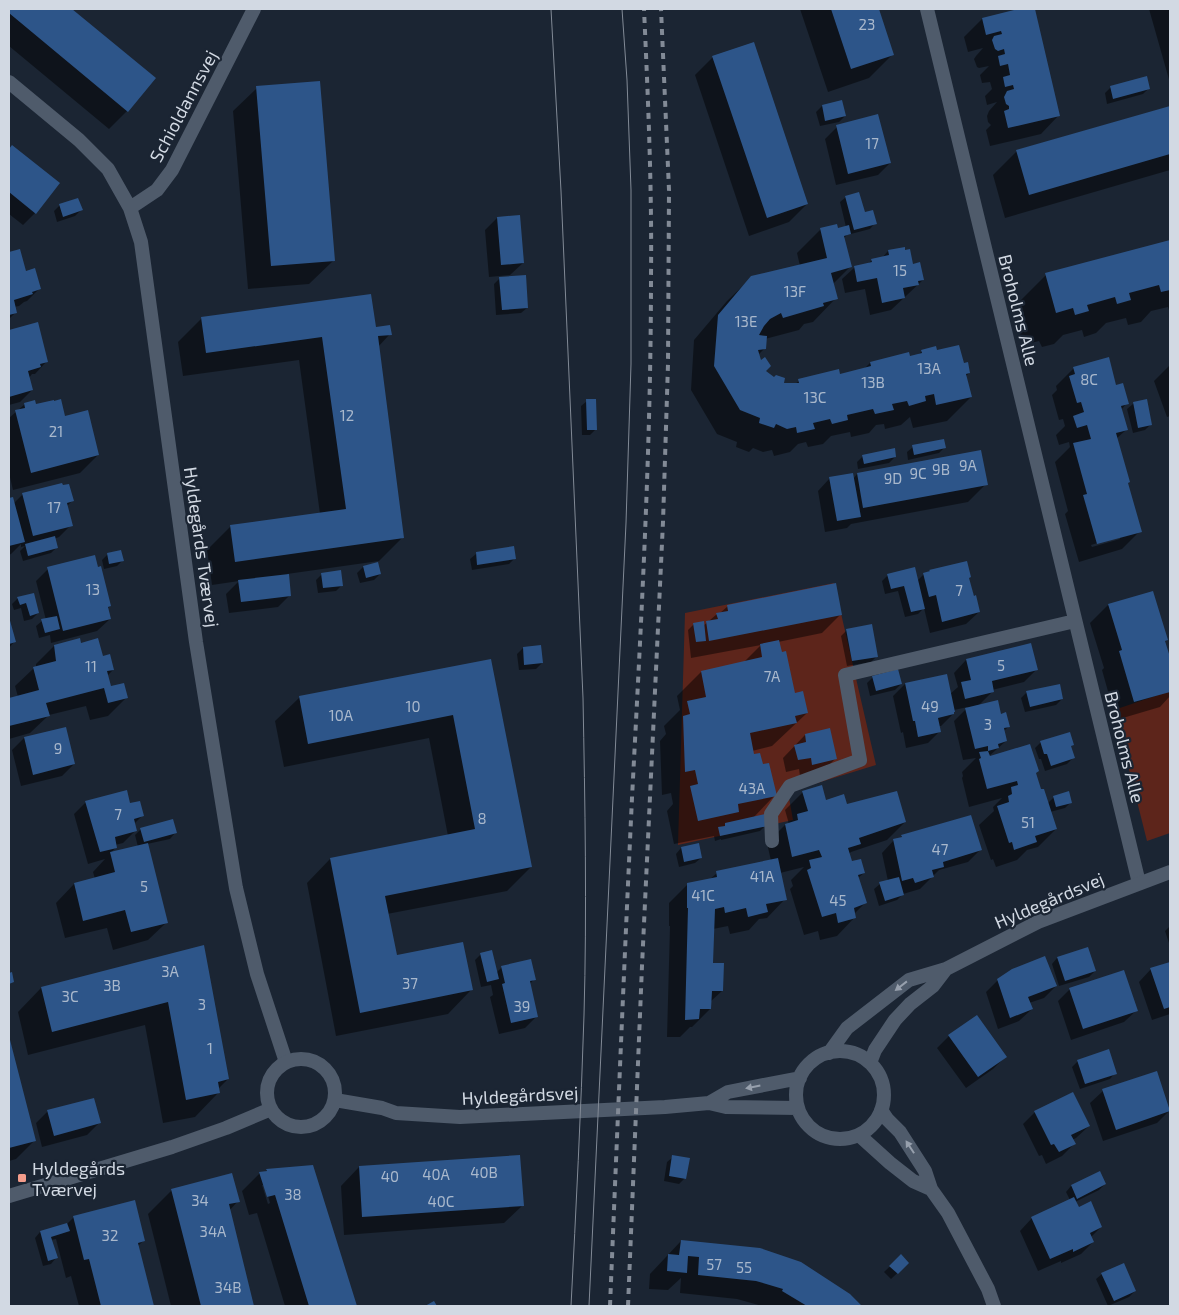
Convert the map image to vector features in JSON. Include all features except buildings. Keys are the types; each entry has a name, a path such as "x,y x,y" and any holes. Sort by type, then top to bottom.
{"street":[{"name":"Schioldannsvej","path":"130,208 157,190 172,170 254,9"},
{"name":"Broholms Alle","path":"927,9 1139,883"},
{"name":"Hyldegårds Tværvej","path":"9,82 79,140 108,169 130,208 141,242 196,642 236,888 256,974 286,1062"},
{"path":"772,841 771,814 790,786 860,760 846,675 1075,621"},
{"name":"Hyldegårdsvej","path":"829,1053 847,1028 909,980 946,969 1038,922 1170,872"},
{"name":"Hyldegårdsvej","path":"870,1063 875,1050 895,1020 910,1004 933,986 946,969"},
{"path":"838,1051 858,1055 870,1063 883,1085 884,1102 879,1115 872,1124 859,1135 840,1139 820,1134 812,1129 805,1122 798,1108 796,1093 800,1078 809,1064 818,1057 838,1051"},
{"path":"298,1058 311,1060 322,1066 331,1075 335,1088 334,1100 330,1111 322,1120 312,1125 300,1127 278,1118 271,1109 267,1088 270,1078 286,1062 298,1058"},
{"name":"Hyldegårdsvej","path":"709,1104 728,1092 800,1078"},
{"name":"Hyldegårdsvej","path":"334,1100 382,1108 396,1113 451,1117 709,1104 726,1107 798,1108"},
{"path":"9,1196 172,1147 226,1128 271,1109"},
{"path":"881,1110 900,1132 925,1171 931,1189 948,1213 988,1289 994,1306"},
{"path":"859,1135 890,1164 913,1182 931,1189"}],"shaded area":[{"path":"834,583 876,765 788,792 793,820 678,845 685,613"},
{"path":"1170,691 1170,833 1147,841 1114,710"}],"tram line":[{"path":"551,9 561,191 583,698 586,897 585,976 571,1306"},
{"path":"589,1306 626,523 631,364 631,190 622,9"}],"railway":[{"path":"610,1306 645,537 651,341 651,209 644,9"},
{"path":"628,1306 663,522 668,364 669,190 661,9"}],"place":[{"name":"Hyldegårds Tværvej","path":"22,1178"}]}
